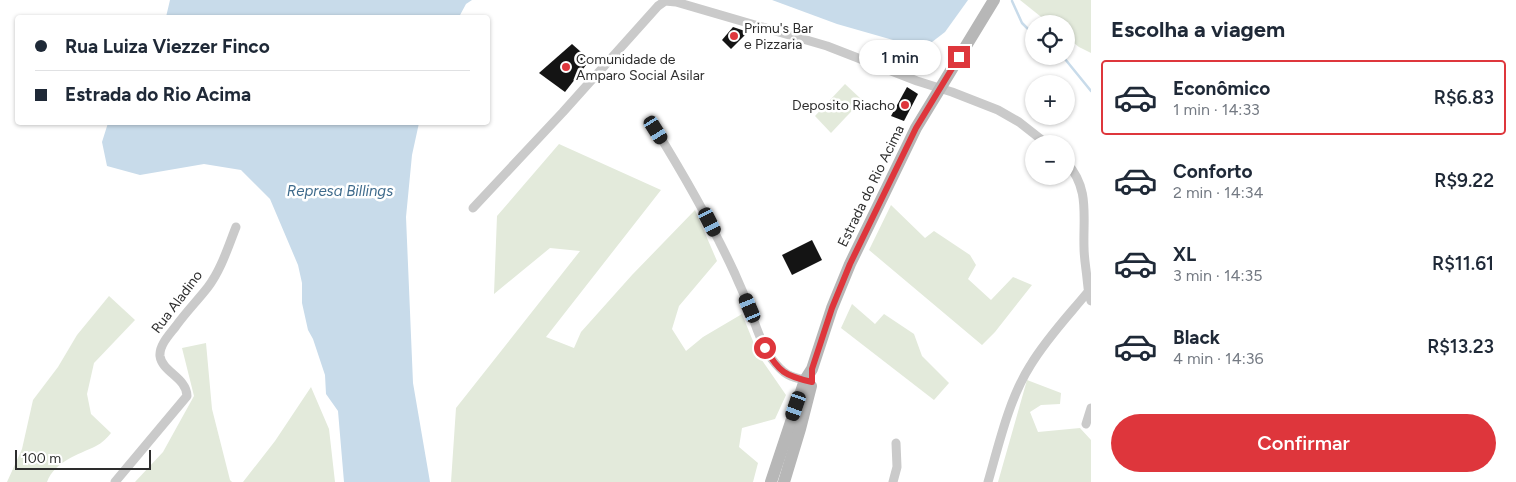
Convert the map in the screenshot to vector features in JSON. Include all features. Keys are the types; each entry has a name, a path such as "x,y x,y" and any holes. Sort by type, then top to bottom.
{"main road":[{"name":"Estrada do Rio Acima","path":"771,482 832,308 850,264 916,128 994,0"},
{"name":"Estrada do Rio Acima","path":"784,482 800,429 809,377"}],"street":[{"path":"473,208 563,112 658,6 665,2 676,2 827,46 1005,114 1020,122 1036,135"},
{"path":"656,130 688,182 718,238 770,357 785,374 794,379 809,377"},
{"path":"988,482 1014,400 1029,366 1041,349 1089,297 1082,190 1079,179 1075,174"},
{"name":"Rua Aladino","path":"115,482 187,396 187,390 184,385 162,362 160,356 161,347 179,322 210,286 236,227"},
{"path":"1086,424 1091,408"},
{"path":"893,482 898,459 896,443"}],"green space":[{"path":"1020,0 1091,0 1091,53 1075,44 1075,15 1039,15"},
{"path":"845,84 862,100 831,133 815,116"},
{"path":"559,144 661,190 546,337 574,348 581,332 632,275 695,210 717,261 679,306 672,329 686,351 703,337 742,314 759,356 786,395 775,419 742,428 739,447 758,463 753,482 451,482 456,408 580,251 550,248 494,294 497,216"},
{"path":"891,205 925,238 934,231 970,255 976,265 968,279 991,300 1013,277 1032,285 995,332 982,345 869,250"},
{"path":"109,296 135,320 94,363 87,394 91,414 111,433 98,445 61,464 47,482 7,482 22,449 33,400 58,367 77,335"},
{"path":"852,304 875,324 884,314 914,334 922,356 949,383 934,400 841,328"},
{"path":"206,343 212,409 232,482 135,482 163,452 194,396 182,348"},
{"path":"1027,380 1061,393 1060,404 1041,405 1030,412 1038,432 1080,428 1091,440 1091,482 998,482"},
{"path":"311,387 329,429 335,482 243,482 275,441"}],"water":[{"path":"170,0 472,0 466,4 460,15 166,15"},
{"path":"772,0 968,0 945,32 932,42 907,44 837,24"},
{"name":"Represa Billings","path":"107,125 419,125 412,155 406,217 413,383 430,482 344,482 338,411 326,394 325,375 308,330 302,303 302,283 298,265 270,199 241,170 204,164 140,175 107,166 102,142"}],"building":[{"name":"Primu's Bar e Pizzaria","path":"733,27 748,32 731,49 722,40"},
{"name":"Comunidade de Amparo Social Asilar","path":"572,44 590,60 565,92 539,73"},
{"name":"Deposito Riacho","path":"907,87 918,94 904,121 891,116"},
{"path":"812,240 822,260 792,275 782,255"}],"waterway":[{"path":"1012,1 1025,26"},
{"path":"1070,65 1091,91"}],"place":[{"name":"Primu's Bar e Pizzaria","path":"734,36"},
{"name":"Comunidade de Amparo Social Asilar","path":"566,67"},
{"name":"Deposito Riacho","path":"905,105"}],"route":[{"path":"765,348 770,357 785,374 794,379 812,382 812,369 832,308 850,264 916,128 959,57"}]}
